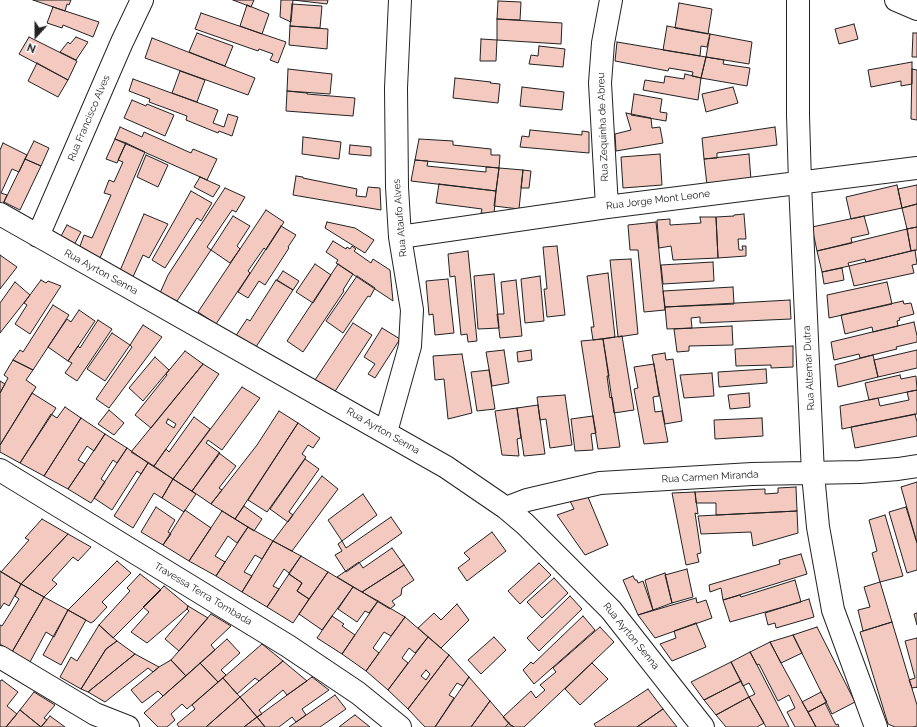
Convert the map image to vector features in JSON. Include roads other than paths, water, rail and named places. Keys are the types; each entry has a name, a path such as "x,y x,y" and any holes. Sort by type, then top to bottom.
{"street":[{"name":"Rua Francisco Alves","path":"38,236 122,42 142,0"},
{"name":"Rua Ataufo Alves","path":"386,432 410,346 412,310 400,237 397,187 396,88 400,0"},
{"name":"Rua Zequinha de Abreu","path":"607,206 600,83 603,43 610,0"},
{"name":"Rua Altemar Dutra","path":"798,0 798,115 800,183 813,474 818,526 833,610 876,727"},
{"path":"896,0 917,9"},
{"name":"Rua Jorge Mont Leone","path":"400,237 607,206 917,168"},
{"name":"Rua Ayrton Senna","path":"0,214 386,432 446,467 506,508 525,524 612,610 703,727"},
{"name":"Rua Carmen Miranda","path":"506,508 527,500 600,483 752,474 860,472 917,466"},
{"name":"Travessa Terra Tombada","path":"0,470 288,646 358,692 400,727"},
{"path":"0,657 95,714 128,727"}]}
